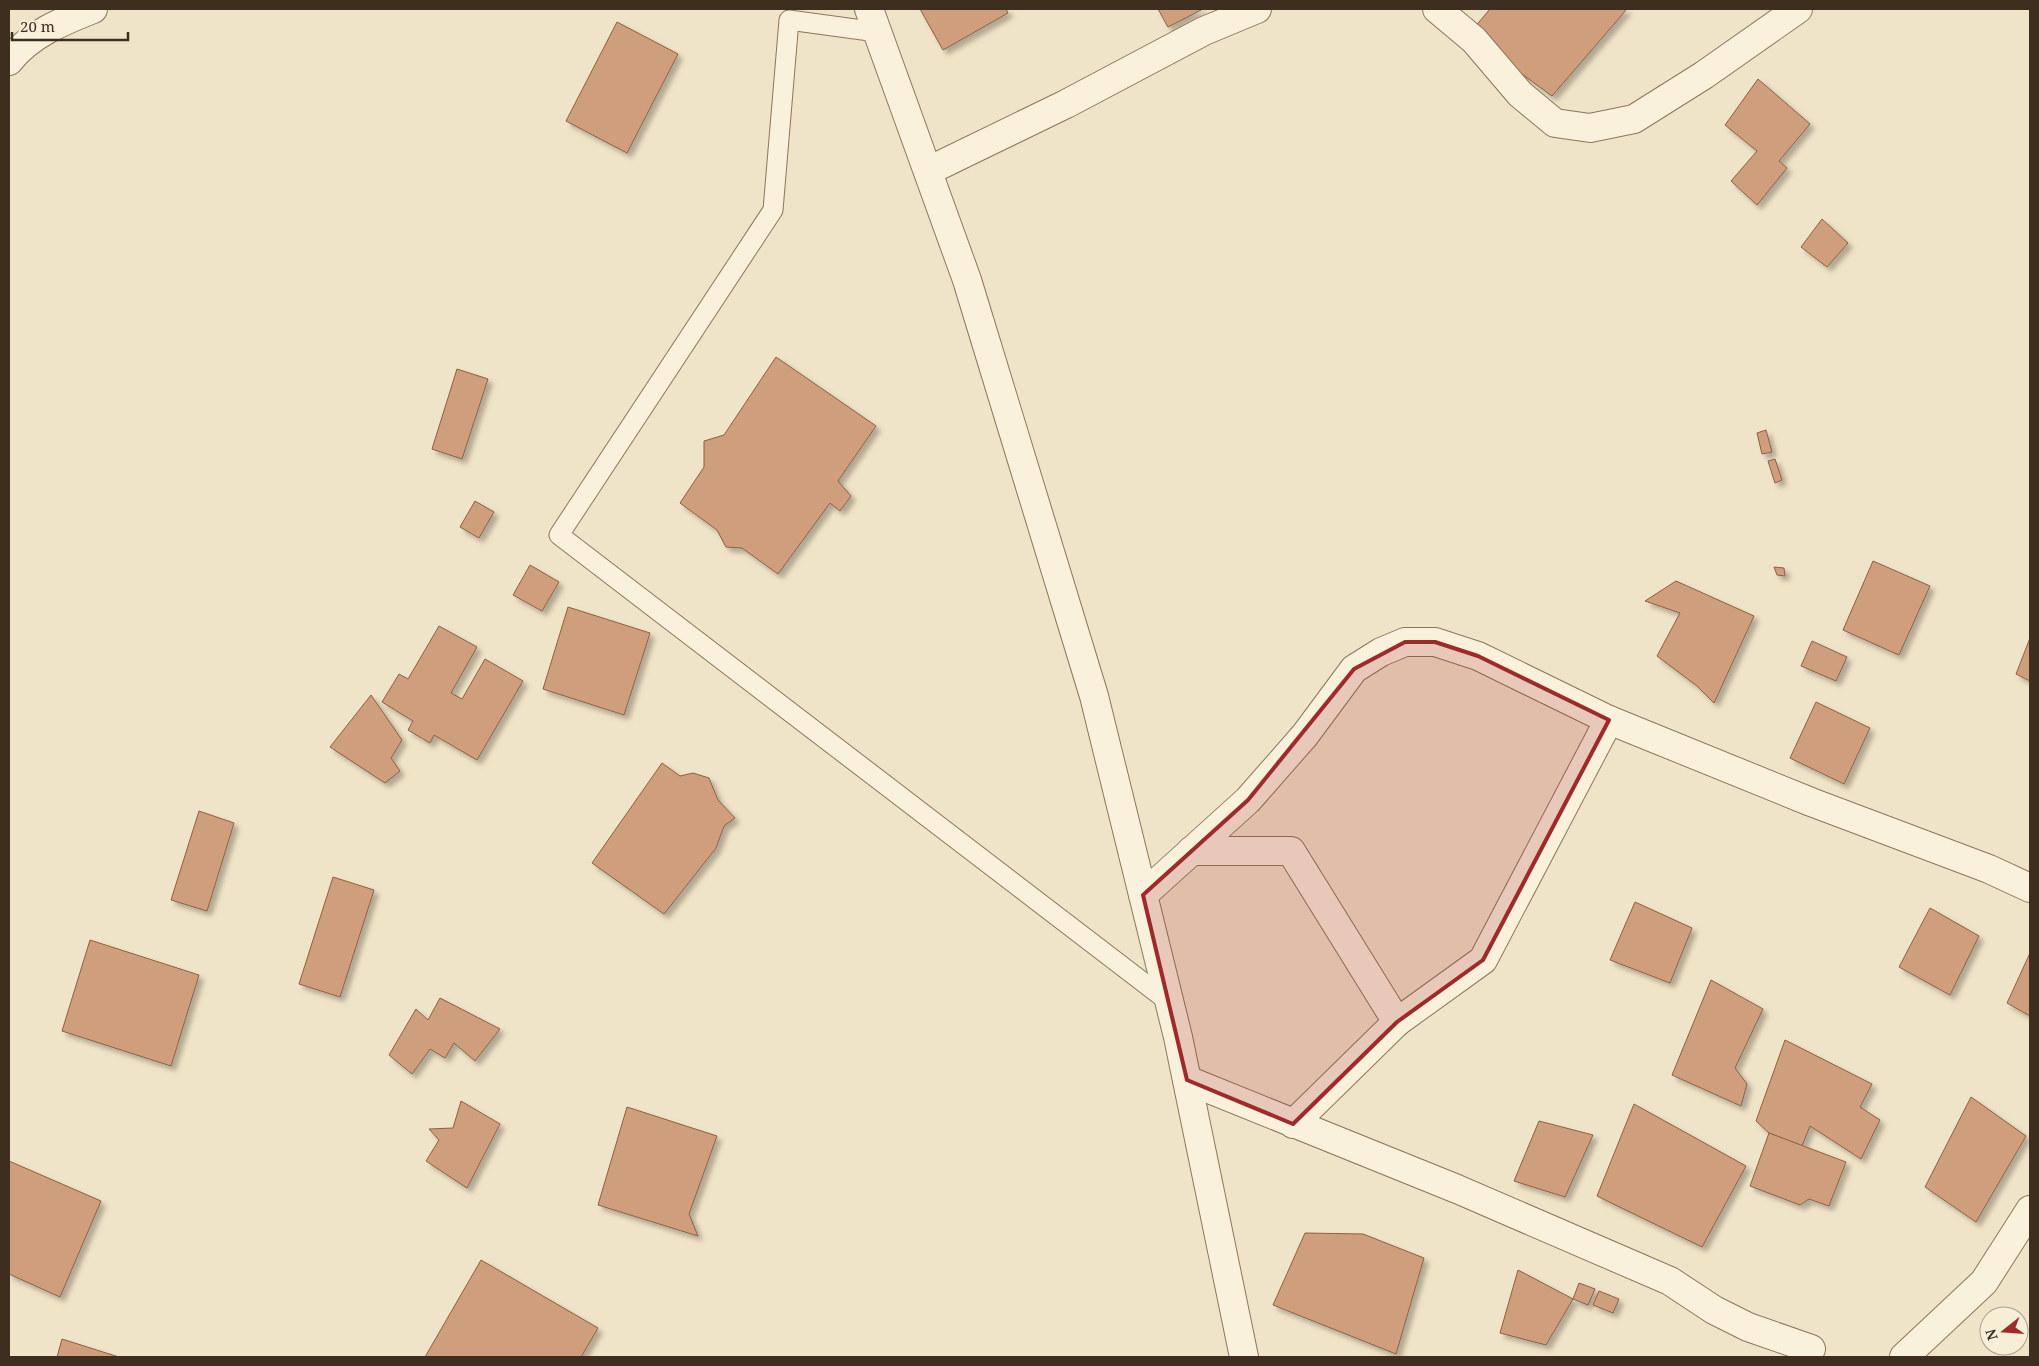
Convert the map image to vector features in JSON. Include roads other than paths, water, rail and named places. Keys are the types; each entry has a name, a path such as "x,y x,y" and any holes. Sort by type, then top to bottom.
{"street":[{"path":"9,61 18,50 54,25 93,9"},
{"path":"928,171 1066,104 1204,31 1257,9"},
{"path":"1437,9 1474,40 1520,94 1555,123 1590,128 1634,119 1704,75 1798,9"},
{"path":"873,20 967,280 1094,696 1187,1080 1244,1357"},
{"path":"1143,895 1248,800 1305,735 1354,669 1381,652 1405,642 1435,642 1478,656 1609,720 1811,802 1989,869 2030,888"},
{"path":"1293,1124 1397,1022 1483,960 1609,720"},
{"path":"1191,852 1291,851 1397,1022"},
{"path":"1187,1080 1458,1189 1670,1281 1714,1310 1748,1327 1813,1353"},
{"path":"1904,1357 1984,1282 2030,1210"}],"lane":[{"path":"873,20 789,20 772,210 559,535 1169,1002"}]}
